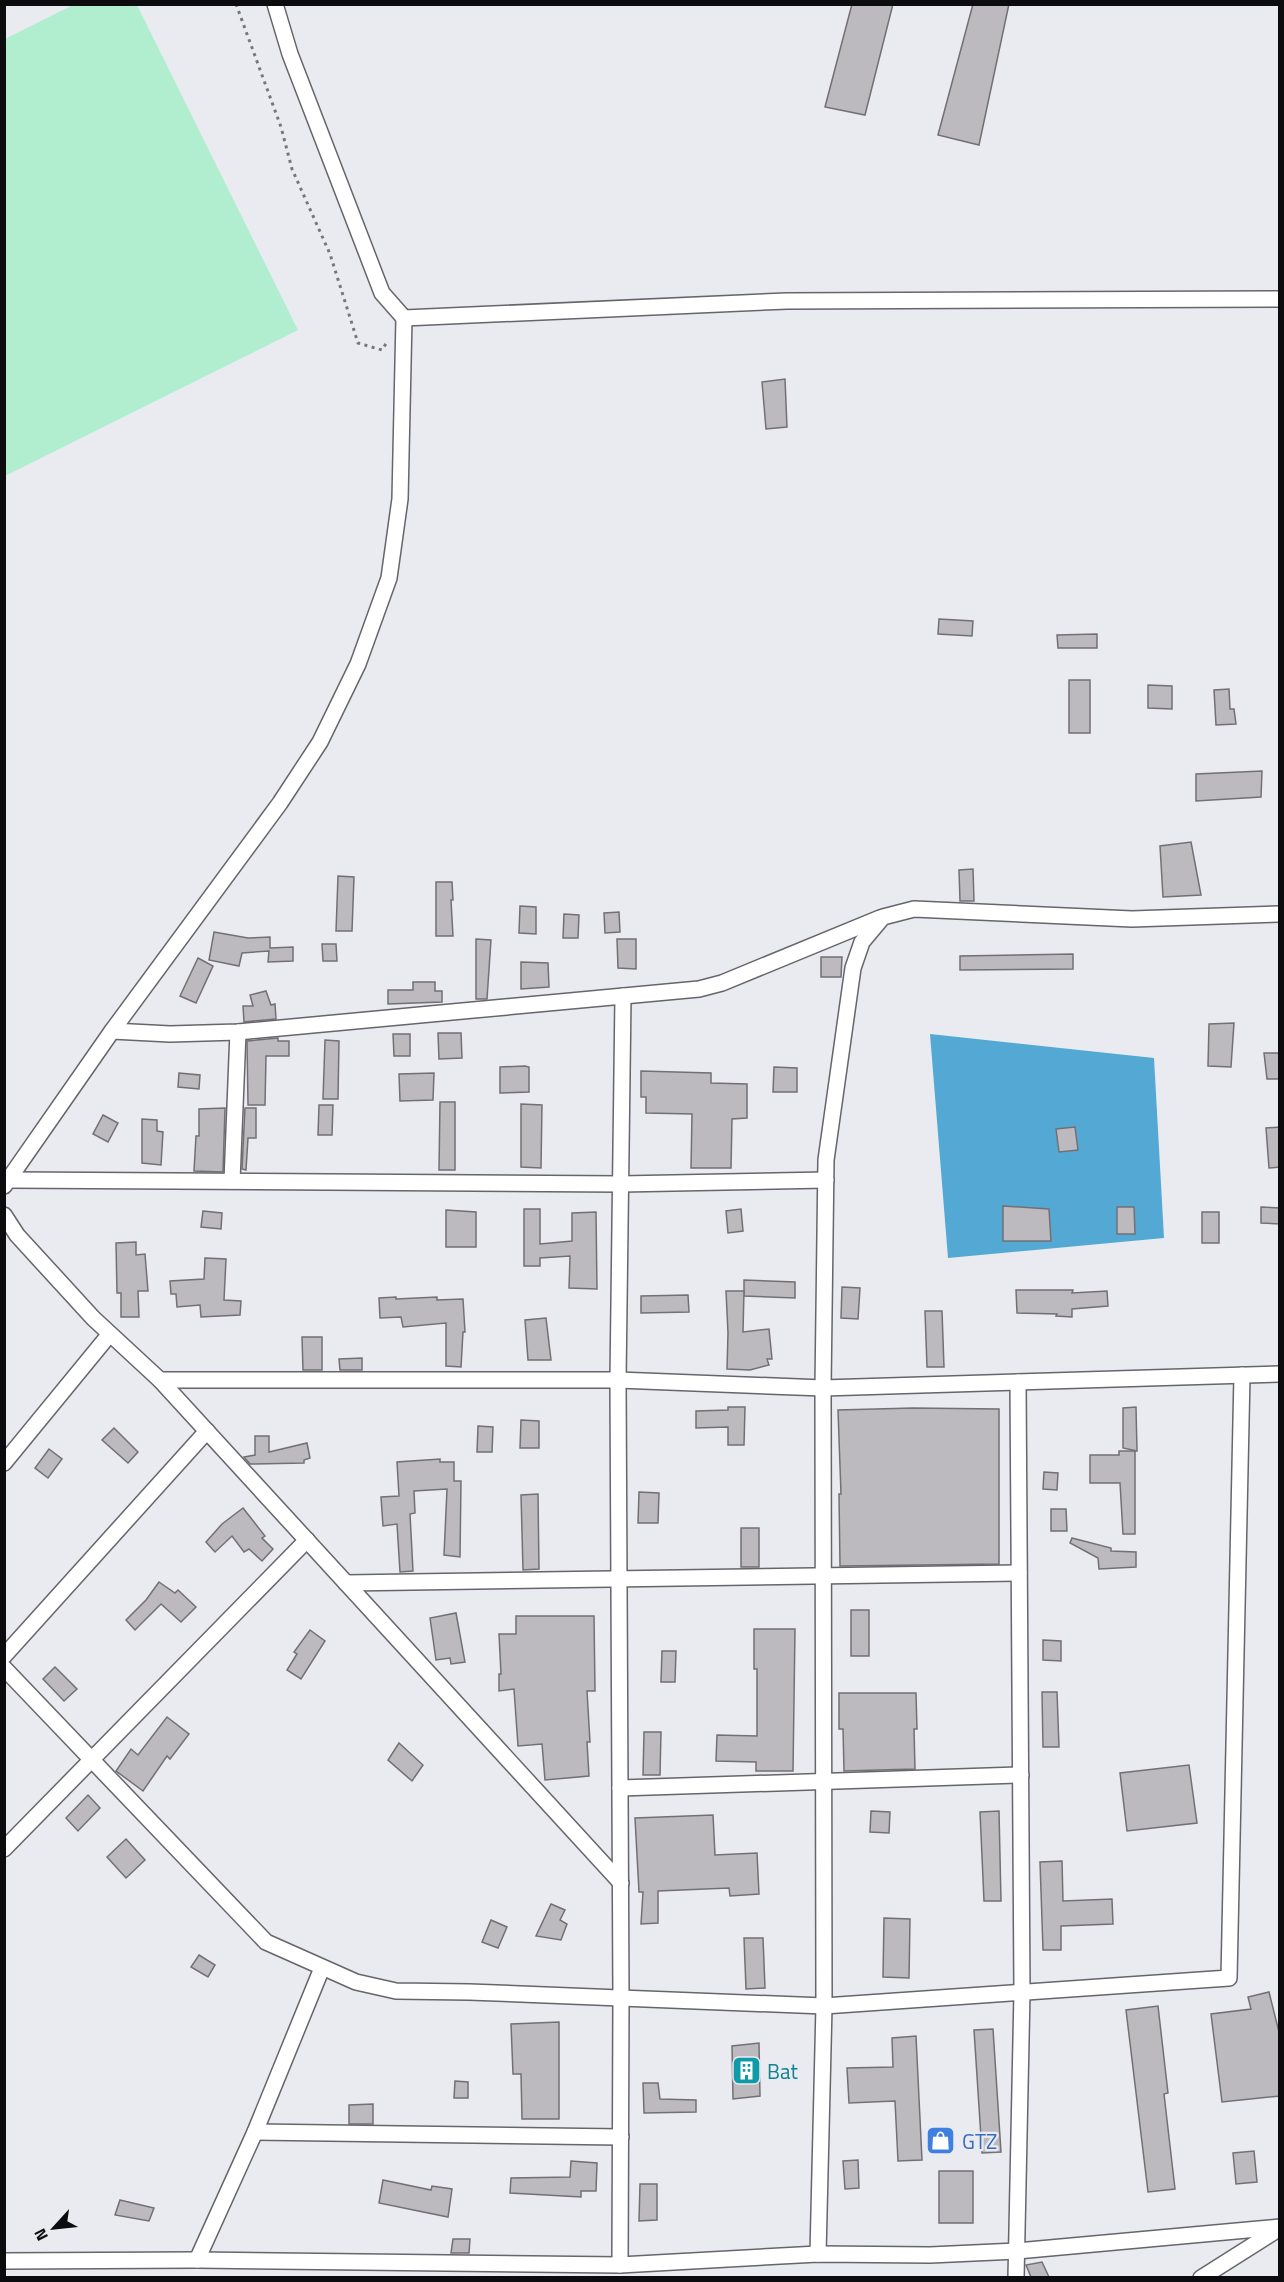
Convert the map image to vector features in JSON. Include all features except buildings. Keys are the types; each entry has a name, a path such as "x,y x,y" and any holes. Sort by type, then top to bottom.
{"street":[{"path":"7,1183 112,1031 280,803 320,742 358,664 389,578 400,499 404,318 382,293 290,54 275,4"},
{"path":"404,318 787,301 1280,299"},
{"path":"112,1031 170,1034 238,1032 699,989 722,983 883,917 914,909 1132,919 1280,914"},
{"path":"818,2254 824,2006 823,1388 826,1160 853,968 862,942 883,917"},
{"path":"620,2265 621,1883 618,1380 623,996"},
{"path":"232,1181 238,1032"},
{"path":"7,1183 232,1181 621,1184 826,1180"},
{"path":"4,1215 17,1236 110,1335 160,1380 621,1883"},
{"path":"4,1463 110,1335"},
{"path":"160,1380 618,1380 823,1388 1280,1374"},
{"path":"4,1668 266,1942 356,1982 396,1991 824,2006 1229,1978 1242,1375"},
{"path":"1016,2277 1022,1992 1018,1382"},
{"path":"4,1656 207,1431"},
{"path":"4,1849 307,1540"},
{"path":"346,1583 823,1578 1020,1573"},
{"path":"620,1788 1021,1775"},
{"path":"197,2260 255,2132 322,1968"},
{"path":"255,2132 621,2138"},
{"path":"4,2261 197,2260 620,2265 818,2254 930,2255 1017,2251 1280,2228"},
{"path":"1201,2277 1280,2228"},
{"path":"1223,2264 1232,2277"}],"path":[{"path":"236,4 281,127 292,169 330,254 358,343 382,350 404,318"}],"green space":[{"path":"75,4 137,5 298,330 5,476 5,39"}],"water":[{"path":"930,1034 1154,1058 1164,1238 948,1258"}],"place":[{"name":"Bat","path":"746,2071"},
{"name":"GTZ","path":"941,2141"}]}
